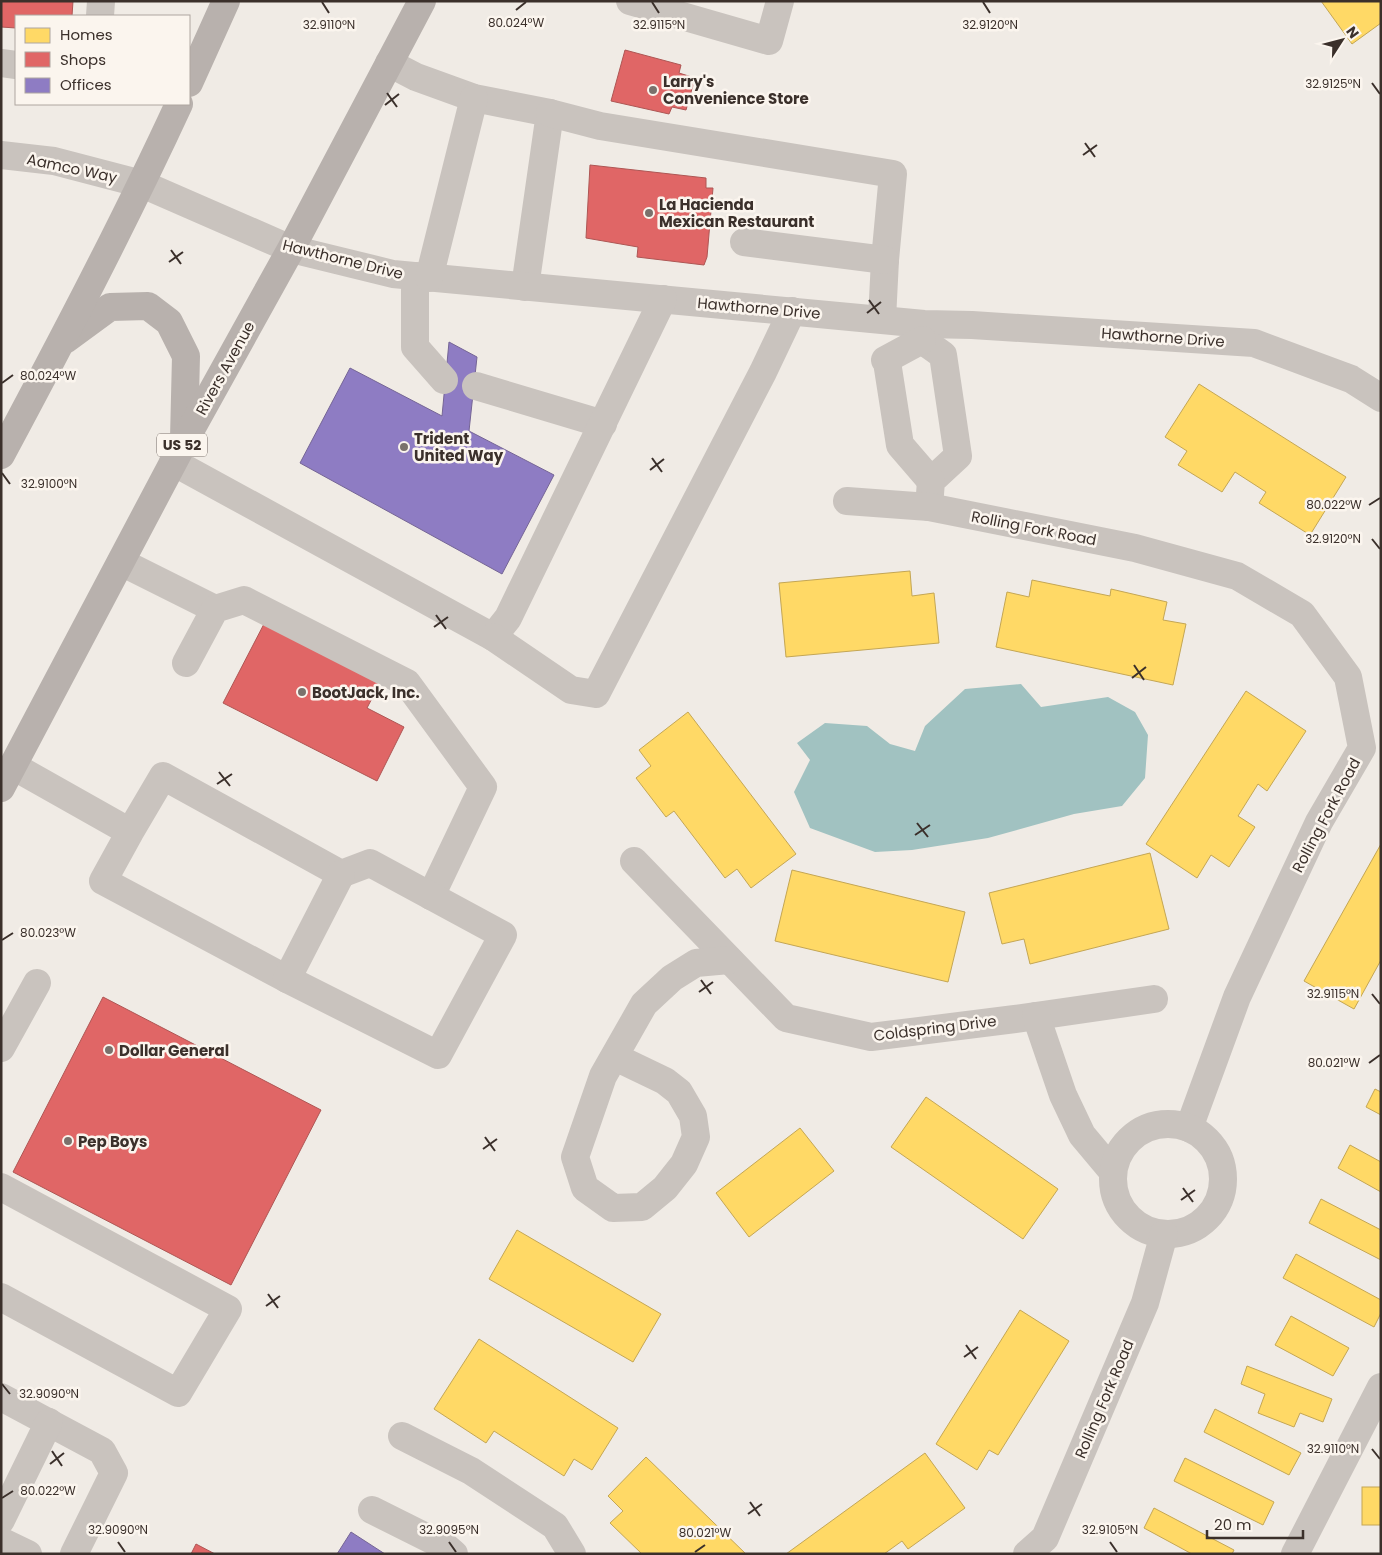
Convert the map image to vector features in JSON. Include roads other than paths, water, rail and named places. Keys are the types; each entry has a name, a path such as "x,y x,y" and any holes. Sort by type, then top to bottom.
{"main road":[{"path":"190,81 226,1"},
{"name":"Rivers Avenue","path":"7,777 178,452 291,249 422,1"},
{"path":"1,455 62,343 142,184 179,105"},
{"path":"62,343 110,307 148,306 168,322 186,356 178,452"}],"street":[{"path":"100,15 101,1"},
{"path":"630,1 769,41 780,1"},
{"path":"1,63 15,64"},
{"path":"389,63 416,77 474,98 550,113 600,126 894,174 885,260 882,319"},
{"path":"444,380 416,348 422,277 474,98"},
{"path":"525,287 550,113"},
{"name":"Aamco Way","path":"1,155 54,162 142,184"},
{"name":"Hawthorne Drive","path":"142,184 291,249 393,274 882,319 923,332 982,326 1254,343 1351,379 1381,398"},
{"path":"744,242 885,260"},
{"path":"493,637 508,618 663,299"},
{"path":"178,452 493,637 571,690 596,694 763,372 792,311"},
{"path":"923,332 942,355 958,456 930,494 900,445 887,362 885,360 923,332"},
{"path":"476,386 603,424"},
{"name":"Rolling Fork Road","path":"847,500 930,494 1237,576 1302,614 1348,677 1362,748 1319,822 1237,997 1189,1128"},
{"path":"121,562 215,609 244,600 407,683 483,787 431,896"},
{"path":"186,663 215,609"},
{"path":"287,979 341,874 370,863 502,935 438,1055 287,979 103,880 163,776 341,874"},
{"path":"7,777 130,832"},
{"name":"Coldspring Drive","path":"634,861 786,1018 871,1037 1154,999"},
{"path":"615,1057 666,1081 679,1092 693,1116 696,1137 684,1164 665,1188 642,1207 613,1208 585,1188 575,1157 603,1076 644,1004 672,978 696,963 730,960"},
{"path":"1,1048 37,983"},
{"path":"1036,1016 1063,1095 1082,1135 1113,1172"},
{"path":"1174,1123 1189,1128 1208,1140 1219,1156 1223,1174 1222,1193 1214,1211 1200,1224 1183,1232 1164,1234 1145,1229 1131,1220 1120,1206 1113,1172 1117,1156 1127,1141 1140,1130 1156,1124 1174,1123"},
{"path":"1,1187 228,1309 178,1393 1,1297"},
{"name":"Rolling Fork Road","path":"1027,1554 1045,1538 1145,1303 1164,1234"},
{"path":"1295,1554 1381,1387"},
{"path":"1,1397 102,1451 114,1473 74,1554"},
{"path":"1,1520 49,1422"},
{"path":"402,1436 471,1470 555,1526 572,1554"},
{"path":"372,1510 446,1547 454,1554"},
{"path":"1,1541 28,1554"}],"water":[{"path":"1021,684 1041,707 1108,697 1135,712 1148,735 1145,778 1122,806 1074,814 988,838 912,850 875,852 810,828 794,792 810,760 797,743 825,723 867,726 890,744 915,751 925,726 965,689"}],"place":[{"name":"Larry's Convenience Store","path":"653,90"},
{"name":"La Hacienda Mexican Restaurant","path":"649,213"},
{"name":"Trident United Way","path":"404,447"},
{"name":"BootJack, Inc.","path":"302,692"},
{"name":"Dollar General","path":"109,1050"},
{"name":"Pep Boys","path":"68,1141"}]}
